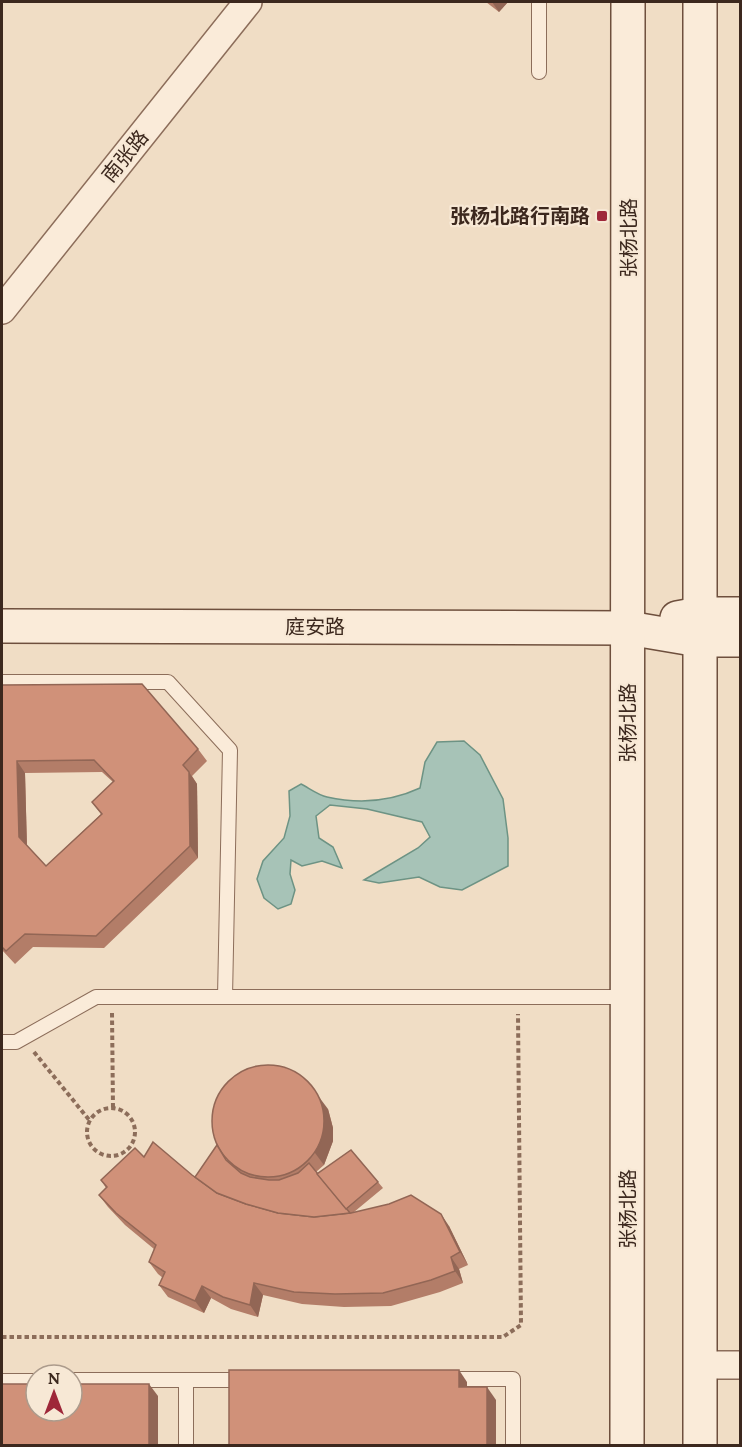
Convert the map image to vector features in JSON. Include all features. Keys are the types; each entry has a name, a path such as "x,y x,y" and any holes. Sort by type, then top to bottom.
{"main road":[{"name":"张杨北路","path":"627,1446 628,2"},
{"path":"700,2 700,1446"},
{"name":"庭安路","path":"2,626 699,627 741,614"},
{"name":"庭安路","path":"699,627 741,640"}],"street":[{"name":"南张路","path":"2,310 248,2"},
{"path":"700,1365 741,1365"}],"lane":[{"path":"539,2 539,72"},
{"path":"2,682 168,682 230,750 225,998"},
{"path":"2,1042 16,1042 96,997 628,997"},
{"path":"432,1379 513,1379 513,1446"},
{"path":"84,1380 256,1380"},
{"path":"186,1380 186,1446"},
{"path":"2,1381 24,1381"}],"path":[{"path":"112,997 112,1108"},
{"path":"2,1337 503,1337 521,1325 518,998"},
{"path":"23,1038 90,1121"},
{"path":"112,1108 127,1115 135,1133 133,1141 124,1153 106,1156 94,1149 87,1134 90,1121 96,1114 112,1108"}],"shaded area":[{"path":"464,741 480,755 503,799 508,838 508,866 462,890 440,887 419,877 379,883 364,880 418,848 430,837 422,822 367,809 330,805 316,816 319,838 333,847 342,868 322,861 302,866 291,860 290,874 295,890 291,904 278,909 264,898 257,879 263,861 284,838 290,816 289,791 301,784 320,795 351,801 386,799 409,793 420,788 425,762 437,742"}],"building":[{"path":"142,684 198,749 183,765 189,772 190,846 96,936 25,934 6,951 2,947 2,685","holes":["94,760 114,781 92,802 102,814 46,866 19,837 17,761"]},
{"path":"268,1065 289,1069 308,1081 320,1100 324,1121 320,1142 308,1161 289,1173 268,1177 247,1173 228,1161 216,1142 212,1121 216,1100 228,1081 247,1069"},
{"path":"153,1142 217,1193 278,1213 314,1217 351,1213 389,1204 411,1195 441,1214 460,1252 451,1257 455,1271 383,1293 294,1292 254,1283 250,1305 223,1297 202,1286 195,1301 159,1285 165,1272 149,1262 156,1245 116,1213 99,1195 107,1187 101,1180 135,1148 144,1157"},
{"path":"217,1145 226,1160 241,1173 250,1177 279,1180 298,1173 309,1163 350,1213 314,1217 278,1213 217,1193 195,1177"},
{"path":"351,1150 378,1182 346,1209 317,1174"},
{"path":"229,1370 459,1370 459,1387 487,1387 487,1446 229,1446"},
{"path":"2,1384 24,1384 24,1423 84,1423 84,1384 149,1384 149,1446 2,1446"}],"place":[{"name":"张杨北路行南路","path":"602,216"}]}
